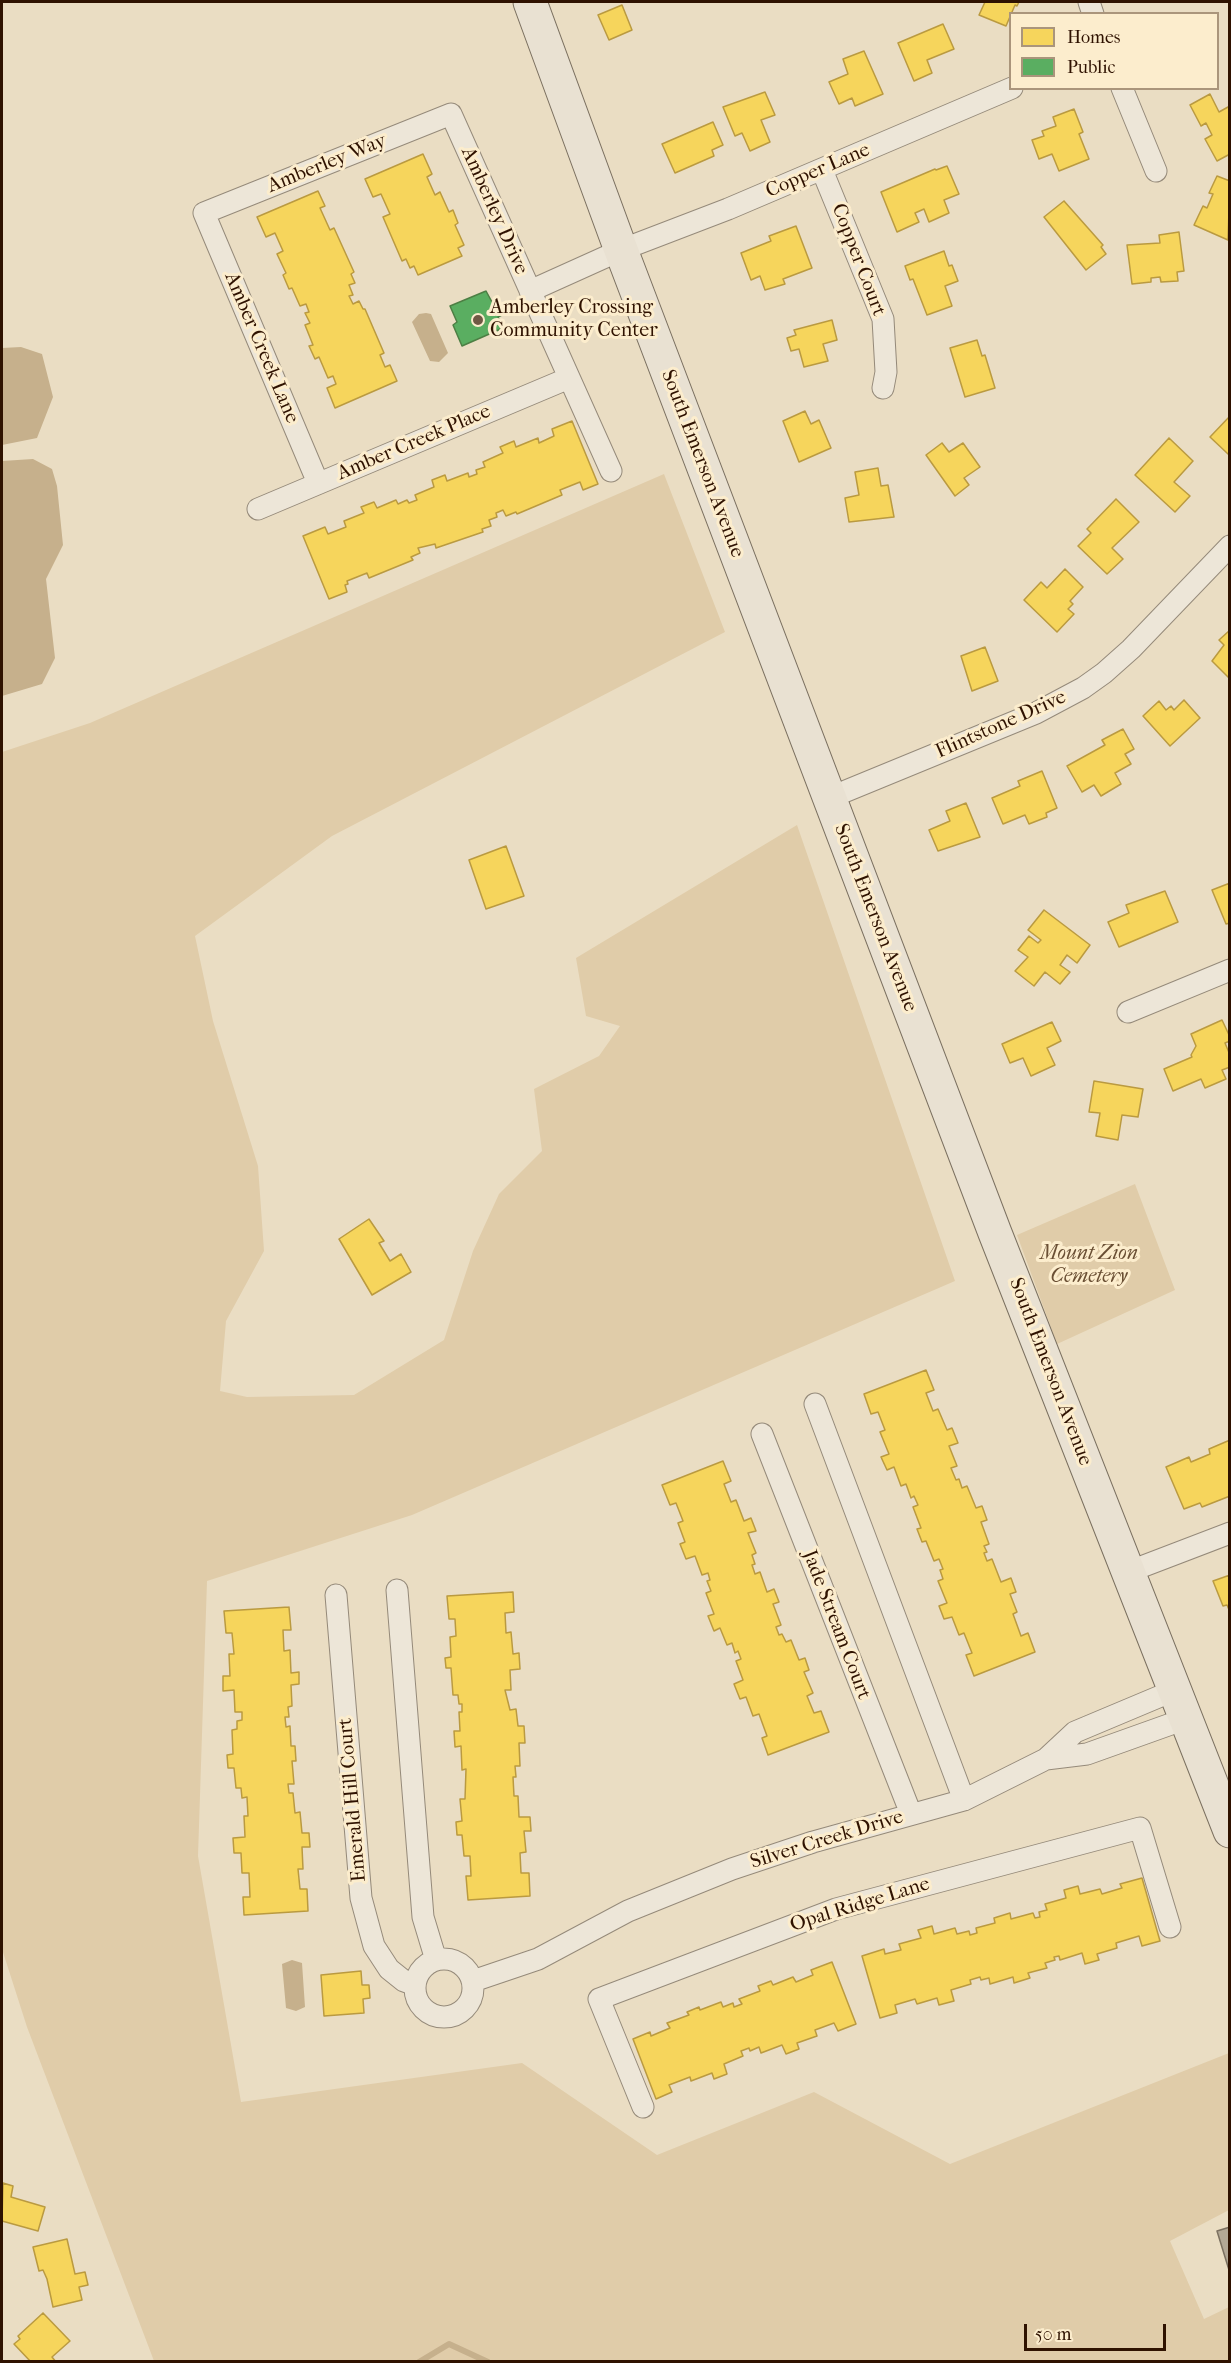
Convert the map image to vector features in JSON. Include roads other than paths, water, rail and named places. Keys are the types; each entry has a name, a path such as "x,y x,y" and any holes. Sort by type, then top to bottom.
{"main road":[{"name":"South Emerson Avenue","path":"530,2 621,250 991,1222 1230,1831"}],"street":[{"name":"Copper Lane","path":"530,291 621,250 822,170 1009,89"},
{"path":"1123,90 1156,171"},
{"name":"Amberley Way","path":"204,213 451,114"},
{"name":"Amberley Drive","path":"451,114 611,471"},
{"name":"Copper Court","path":"822,170 883,319 886,372 883,388"},
{"name":"Amber Creek Lane","path":"204,213 318,483"},
{"name":"Amber Creek Place","path":"258,509 570,378"},
{"name":"Flintstone Drive","path":"829,798 1036,713 1083,688 1118,662 1230,546"},
{"path":"1128,1012 1230,970"},
{"path":"815,1404 964,1800"},
{"name":"Jade Stream Court","path":"762,1434 911,1815"},
{"path":"1128,1572 1230,1533"},
{"path":"397,1590 423,1917 436,1960"},
{"name":"Emerald Hill Court","path":"336,1596 361,1898 374,1946 389,1969 404,1981 415,1985"},
{"path":"1046,1759 1087,1754 1180,1705"},
{"name":"Silver Creek Drive","path":"473,1981 537,1959 628,1911 732,1869 813,1842 964,1800 1046,1759 1075,1732 1180,1705"},
{"name":"Opal Ridge Lane","path":"643,2106 599,1999 836,1909 1140,1828 1170,1927"},
{"path":"445,1958 463,1965 473,1981 471,2000 466,2008 450,2017 441,2017 424,2010 418,2003 415,1985 421,1969 436,1960 445,1958"}],"waterway":[{"path":"419,2362 449,2344 488,2362"}],"place":[{"name":"Amberley Crossing Community Center","path":"478,320"}],"park label":[{"name":"Mount Zion Cemetery","path":"1089,1266"}]}
